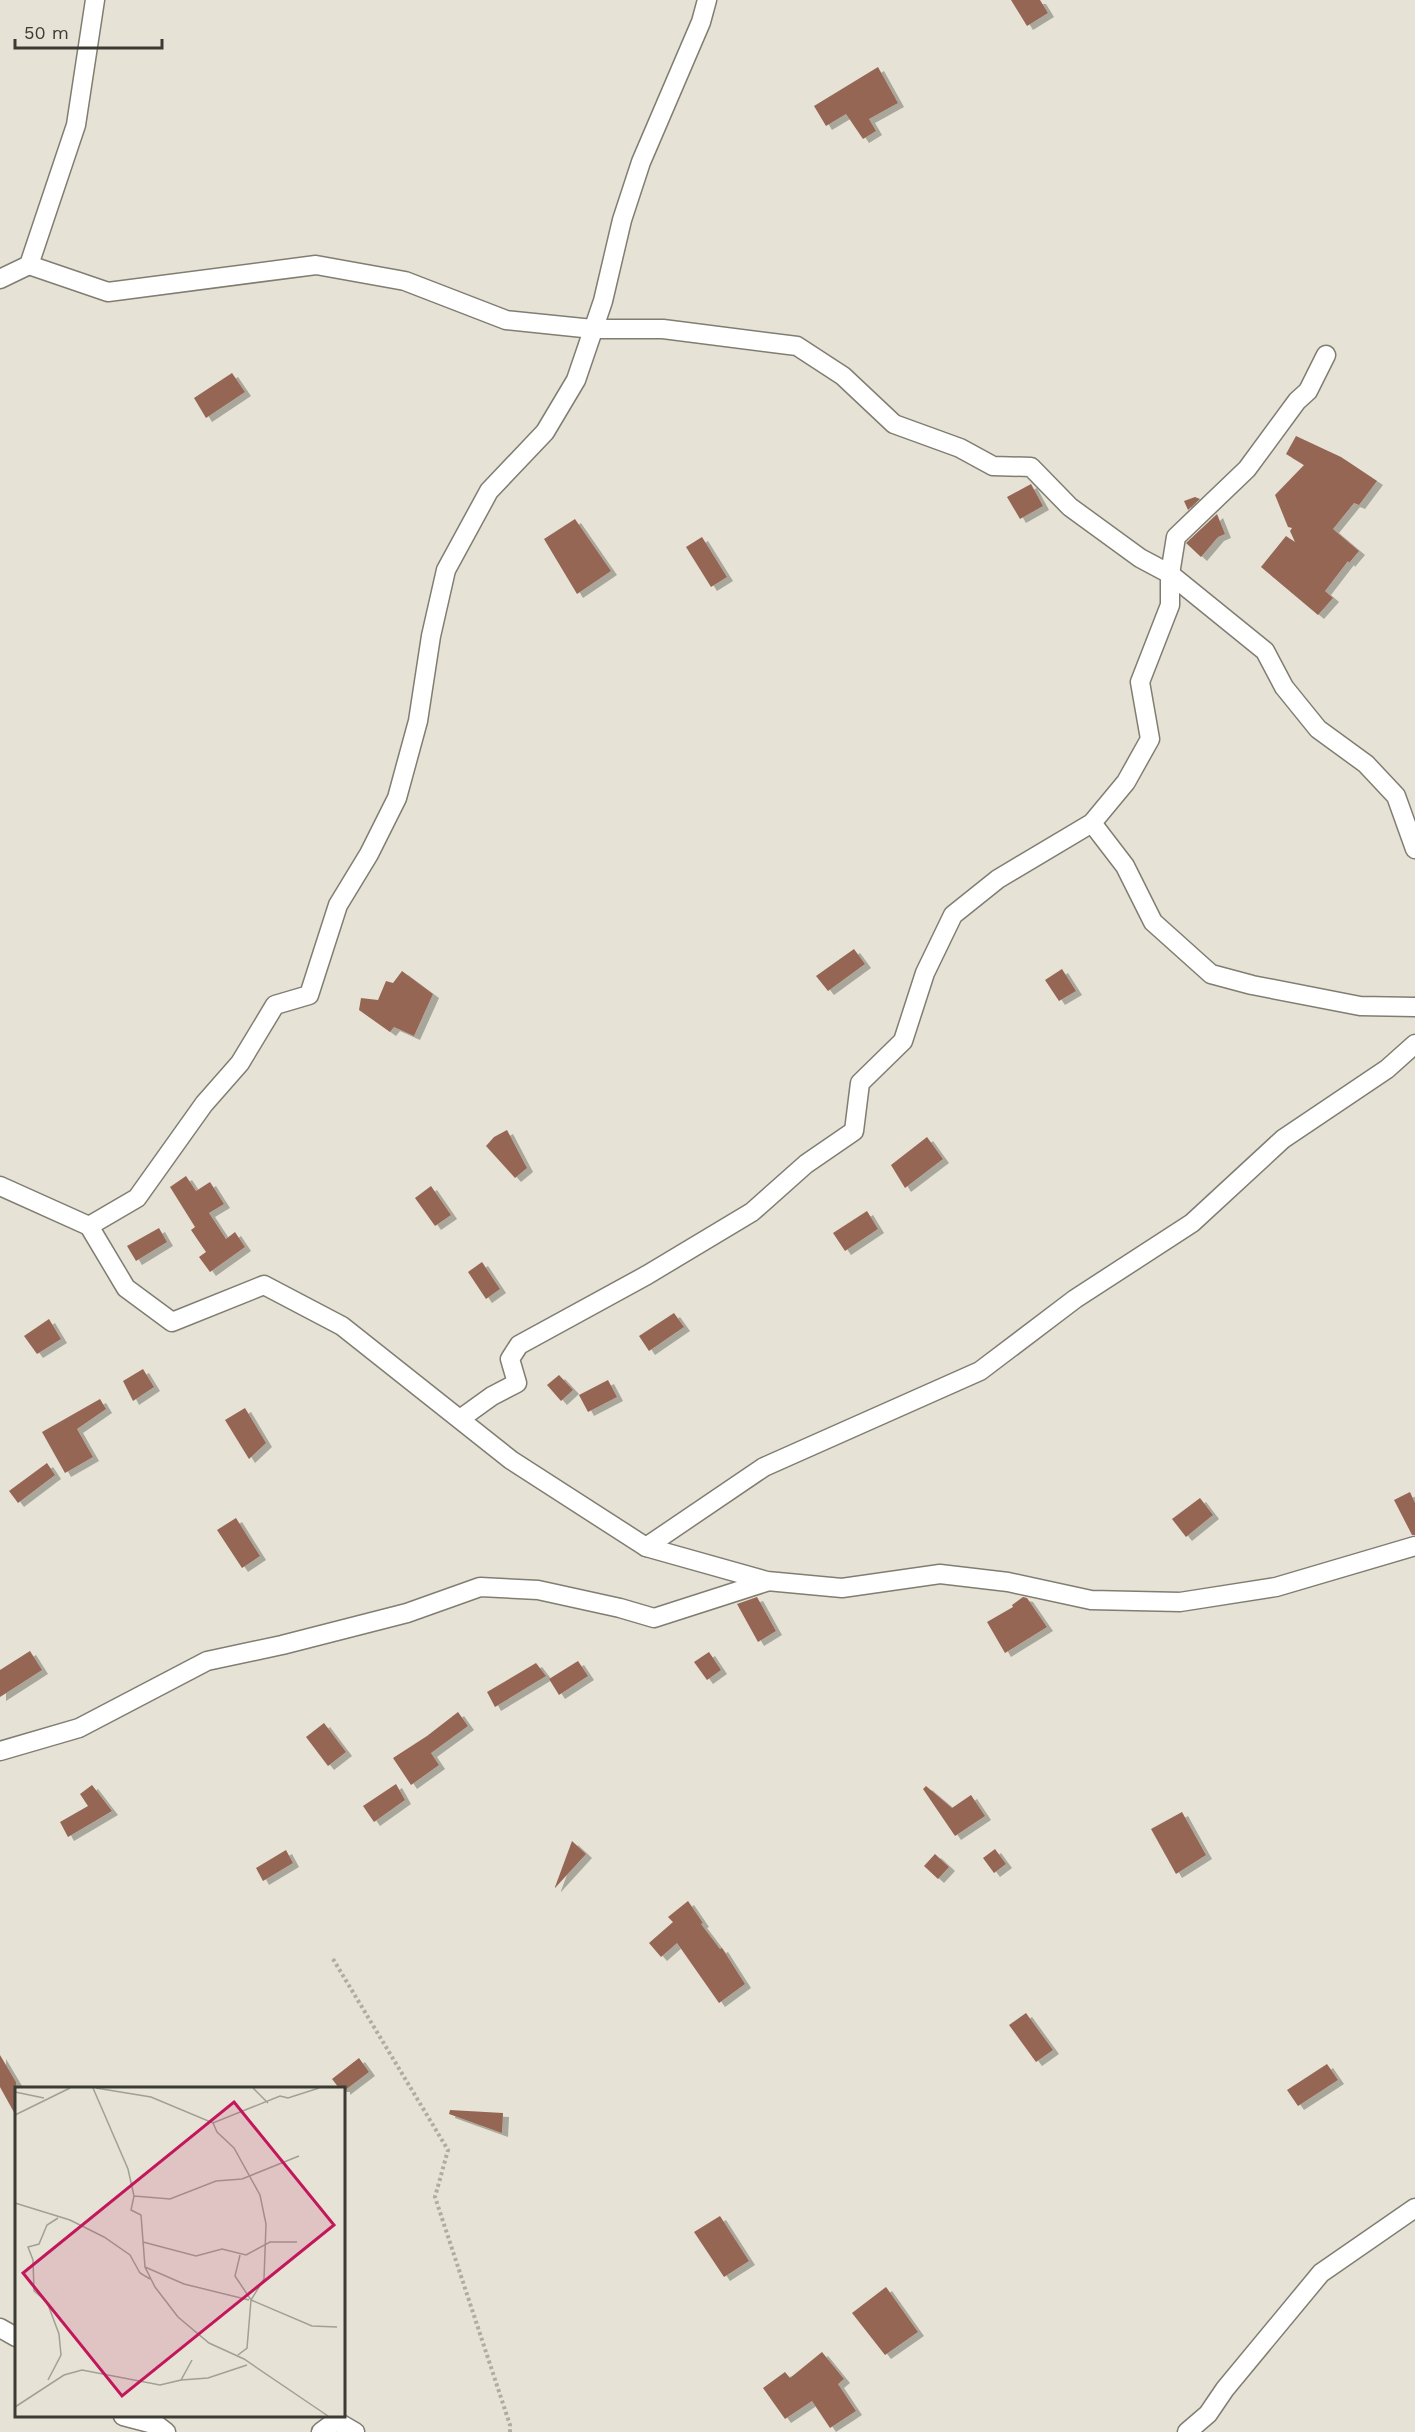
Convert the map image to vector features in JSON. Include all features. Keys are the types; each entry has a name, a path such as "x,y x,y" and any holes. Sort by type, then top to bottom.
{"street":[{"path":"29,265 76,125 95,0"},
{"path":"89,1226 137,1198 204,1104 240,1063 275,1005 309,995 338,904 369,854 397,798 418,722 431,636 446,570 489,491 545,432 576,380 603,301 622,220 641,162 688,53 707,0"},
{"path":"0,279 29,265 108,292 316,265 405,281 506,320 594,328 663,329 797,346 843,376 894,424 960,448 993,466 1031,467 1070,507 1140,558 1170,574 1265,651 1284,687 1318,729 1366,764 1396,796 1415,849"},
{"path":"460,1419 492,1396 517,1383 510,1359 519,1345 647,1275 752,1212 807,1164 854,1131 860,1083 903,1041 924,973 953,915 998,879 1092,823 1126,782 1150,739 1140,682 1170,605 1170,574 1176,537 1247,469 1297,401 1308,390 1326,355"},
{"path":"1092,823 1125,866 1153,922 1211,974 1252,985 1360,1006 1415,1006"},
{"path":"646,1546 764,1467 981,1371 1075,1299 1192,1223 1283,1139 1387,1070 1415,1044"},
{"path":"0,1185 89,1226 126,1288 172,1322 264,1285 342,1326 511,1460 646,1546 768,1581 842,1588 940,1574 1008,1582 1091,1600 1180,1602 1276,1587 1415,1546"},
{"path":"0,1751 80,1728 207,1661 282,1646 407,1613 480,1587 538,1590 654,1618 768,1581"},
{"path":"1187,2432 1208,2414 1225,2389 1321,2273 1415,2208"},
{"path":"0,2328 15,2336"},
{"path":"129,2417 157,2426 166,2432"},
{"path":"321,2432 336,2421 355,2432"}],"path":[{"path":"333,1959 448,2150 435,2197 510,2425 510,2432"}],"building":[{"path":"1011,0 1040,0 1048,13 1027,26"},
{"path":"878,67 898,103 869,119 876,131 863,139 846,114 826,126 814,106"},
{"path":"232,373 245,392 206,418 194,398"},
{"path":"1296,436 1341,457 1377,481 1359,505 1354,503 1333,529 1359,551 1349,563 1348,561 1325,591 1333,598 1318,615 1261,567 1286,536 1295,542 1290,531 1292,528 1288,527 1275,495 1304,465 1286,454"},
{"path":"1031,484 1043,506 1020,519 1007,497"},
{"path":"1195,497 1200,499 1188,510 1184,501"},
{"path":"1217,514 1225,534 1218,537 1201,557 1186,543"},
{"path":"575,519 611,571 577,594 544,539"},
{"path":"702,537 727,577 711,587 686,547"},
{"path":"854,949 865,964 828,991 816,976"},
{"path":"1062,969 1076,991 1059,1001 1045,980"},
{"path":"402,971 433,994 414,1036 394,1027 390,1032 359,1010 361,998 378,1000 386,981 393,983"},
{"path":"507,1130 527,1168 515,1178 486,1146 494,1137"},
{"path":"927,1137 943,1159 905,1188 891,1165"},
{"path":"186,1176 196,1191 210,1182 224,1204 209,1213 226,1239 235,1232 245,1247 210,1272 199,1257 206,1252 191,1230 195,1227 170,1187"},
{"path":"431,1186 451,1215 435,1226 415,1198"},
{"path":"867,1211 878,1229 845,1251 833,1233"},
{"path":"159,1228 167,1242 136,1261 127,1246"},
{"path":"482,1262 500,1289 486,1299 468,1272"},
{"path":"674,1313 684,1327 649,1351 639,1336"},
{"path":"49,1319 61,1339 37,1354 24,1336"},
{"path":"143,1369 154,1387 133,1401 123,1381"},
{"path":"559,1375 573,1390 561,1401 547,1385"},
{"path":"608,1380 617,1397 588,1412 579,1395"},
{"path":"100,1399 106,1409 77,1429 93,1457 65,1473 42,1432"},
{"path":"245,1408 266,1443 249,1459 225,1420"},
{"path":"47,1463 55,1475 18,1503 9,1491"},
{"path":"1410,1492 1415,1503 1415,1535 1412,1535 1394,1500"},
{"path":"1200,1498 1213,1515 1186,1537 1172,1519"},
{"path":"236,1518 260,1556 242,1568 217,1530"},
{"path":"757,1597 776,1631 758,1642 737,1604"},
{"path":"1023,1597 1027,1598 1047,1627 1005,1653 987,1622 1013,1607 1012,1605"},
{"path":"30,1651 42,1670 0,1697 0,1670"},
{"path":"709,1652 721,1670 707,1680 694,1662"},
{"path":"578,1661 588,1676 559,1695 549,1679"},
{"path":"536,1663 546,1676 495,1707 487,1692"},
{"path":"458,1712 468,1726 431,1753 439,1765 411,1785 393,1758"},
{"path":"324,1723 346,1752 328,1766 306,1737"},
{"path":"396,1784 405,1800 374,1822 363,1806"},
{"path":"92,1785 112,1811 68,1837 60,1822 88,1806 80,1794"},
{"path":"926,1786 952,1808 971,1795 985,1816 955,1836 923,1789"},
{"path":"1182,1812 1206,1855 1176,1874 1151,1829"},
{"path":"572,1841 586,1854 555,1888 555,1887"},
{"path":"995,1849 1006,1864 994,1873 983,1858"},
{"path":"286,1850 293,1863 263,1881 256,1868"},
{"path":"935,1854 949,1867 938,1879 924,1866"},
{"path":"688,1901 703,1923 701,1924 720,1949 722,1948 745,1984 719,2003 677,1943 661,1957 649,1943 673,1922 668,1917"},
{"path":"1026,2013 1053,2050 1036,2062 1009,2025"},
{"path":"0,2055 16,2082 15,2114 0,2087"},
{"path":"359,2058 369,2072 345,2090 345,2087 338,2087 332,2079"},
{"path":"1327,2064 1338,2080 1298,2106 1287,2090"},
{"path":"450,2110 503,2113 502,2133 449,2114"},
{"path":"720,2216 749,2261 724,2277 694,2232"},
{"path":"886,2287 918,2332 885,2355 852,2313"},
{"path":"822,2352 844,2379 838,2384 856,2411 830,2428 812,2401 785,2419 763,2388 785,2372 790,2378"}]}
